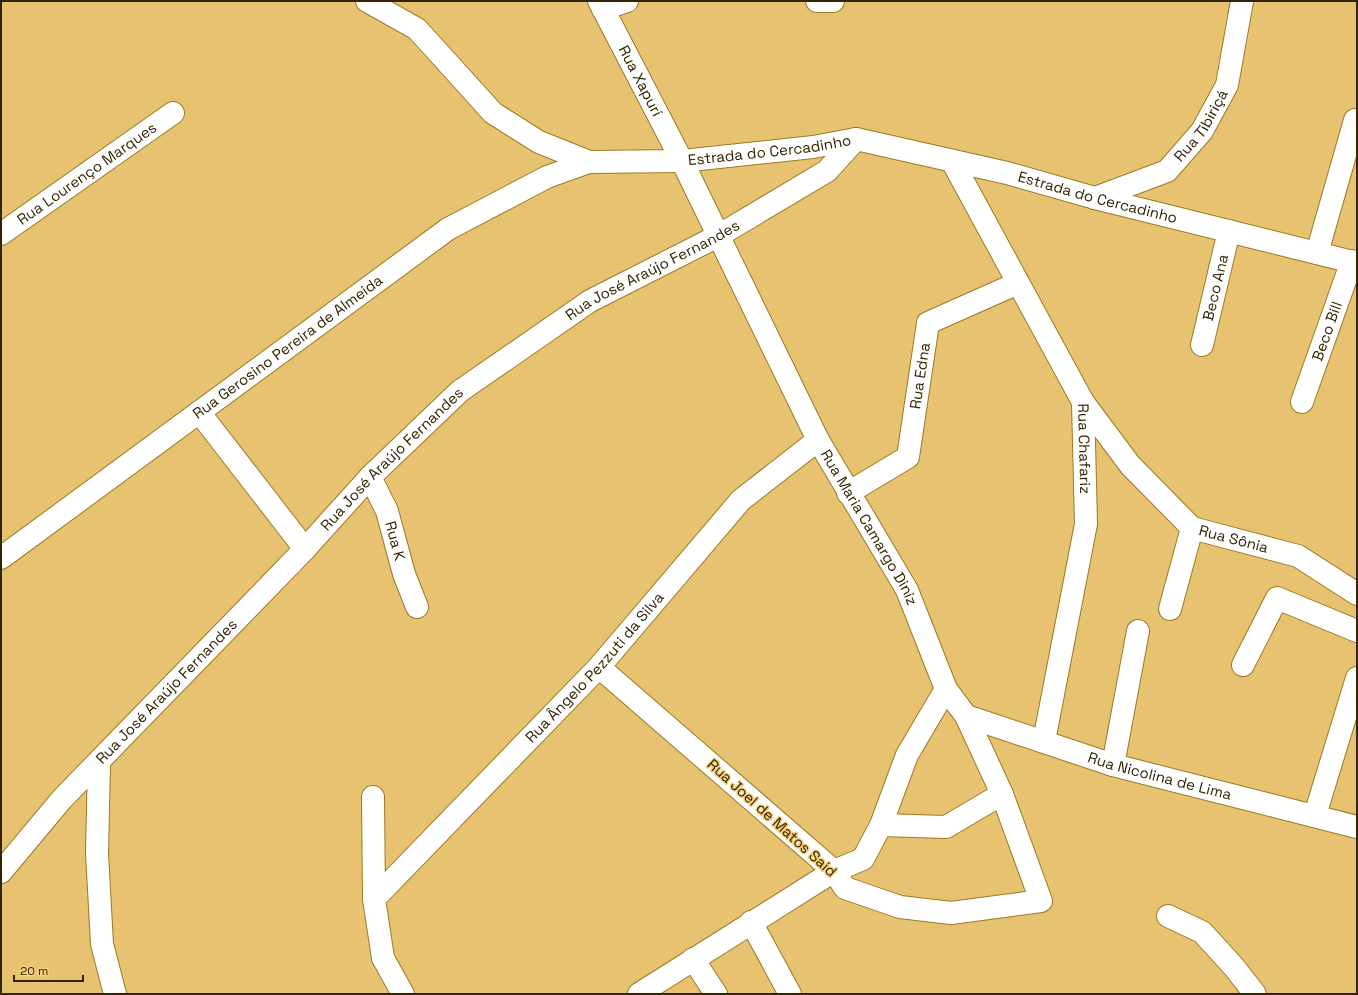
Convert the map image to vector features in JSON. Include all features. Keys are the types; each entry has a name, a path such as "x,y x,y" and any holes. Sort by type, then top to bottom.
{"street":[{"name":"Estrada do Cercadinho","path":"367,1 417,29 493,113 539,142 589,162 682,161 813,147 856,139 1007,174 1095,198 1354,262"},
{"path":"601,5 627,1"},
{"path":"817,1 833,1"},
{"name":"Rua Tibiriçá","path":"1095,198 1167,171 1202,131 1227,85 1242,1"},
{"name":"Rua Xapurí","path":"601,5 682,161"},
{"name":"Rua Lourenço Marques","path":"1,234 173,113"},
{"path":"1317,253 1355,120"},
{"name":"Rua José Araújo Fernandes","path":"1,872 62,799 99,763 305,549 370,476 460,391 590,301 718,236 827,171 856,139"},
{"name":"Rua Maria Camargo Diniz","path":"682,161 818,440 848,493 907,590 946,689 966,716 1002,794 1041,901"},
{"name":"Rua Chafariz","path":"952,161 1083,402 1086,524 1044,741"},
{"name":"Rua Gerosino Pereira de Almeida","path":"3,553 199,412 448,229 547,177 589,162"},
{"name":"Beco Ana","path":"1202,345 1229,231"},
{"name":"Beco Bill","path":"1302,402 1354,262"},
{"name":"Rua Edna","path":"848,493 908,457 928,323 1018,283"},
{"name":"Rua Sônia","path":"1083,402 1130,464 1192,528 1298,556 1357,594"},
{"path":"199,412 305,549"},
{"name":"Rua Ângelo Pezzuti da Silva","path":"374,899 599,667 741,500 818,440"},
{"name":"Rua K","path":"370,476 387,510 404,574 417,607"},
{"path":"1170,608 1192,528"},
{"path":"1242,665 1277,598 1357,631"},
{"path":"1113,765 1138,631"},
{"name":"Rua Joel de Matos Said","path":"599,667 834,871 845,888 900,907 951,913 1041,901"},
{"path":"1315,815 1357,678"},
{"path":"639,994 834,871 863,859 881,825 907,755 946,689"},
{"name":"Rua Nicolina de Lima","path":"966,716 1113,765 1315,815 1357,827"},
{"path":"99,763 97,853 102,944 114,994"},
{"path":"881,825 946,827 1002,794"},
{"path":"373,797 374,899 383,958 403,994"},
{"path":"1168,916 1202,932 1234,967 1255,994"},
{"path":"751,922 790,994"},
{"path":"694,959 716,994"}]}
